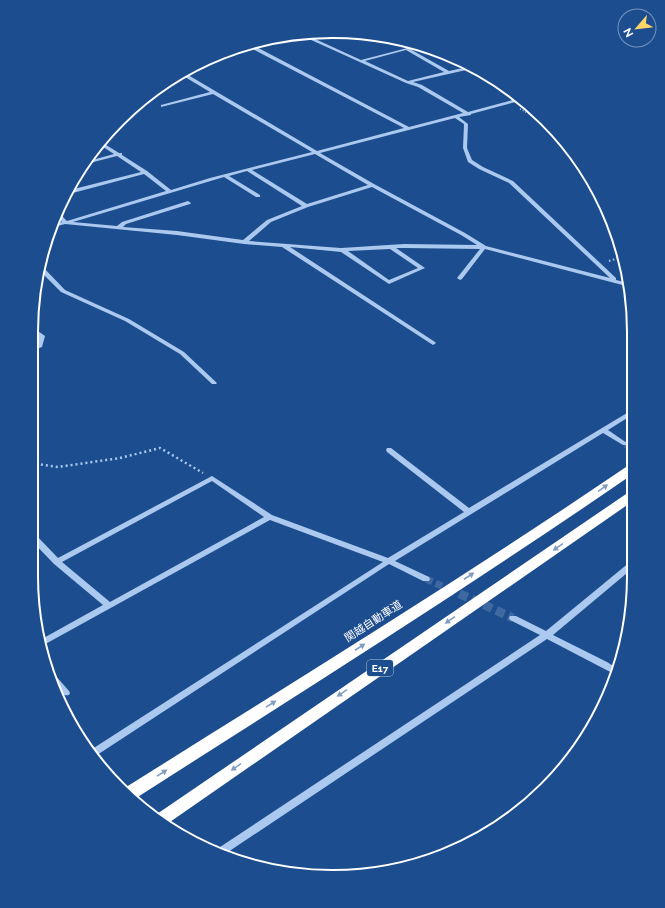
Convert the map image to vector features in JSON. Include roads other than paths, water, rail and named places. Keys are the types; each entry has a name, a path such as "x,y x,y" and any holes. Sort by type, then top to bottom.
{"highway":[{"name":"関越自動車道","path":"132,791 292,691 560,518 627,471"},
{"name":"E17","path":"165,816 627,499"}],"street":[{"path":"312,39 420,86 469,114"},
{"path":"255,48 410,129"},
{"path":"361,61 407,48 447,72"},
{"path":"408,82 464,69"},
{"path":"186,76 484,247"},
{"path":"163,106 214,92"},
{"path":"58,225 225,176 515,101"},
{"path":"457,117 466,124 464,148 470,161 481,168 511,182 616,280"},
{"path":"105,146 120,154 171,192"},
{"path":"93,161 120,154"},
{"path":"248,170 306,206"},
{"path":"74,191 145,172"},
{"path":"225,176 258,196"},
{"path":"244,242 269,220 372,184"},
{"path":"118,228 124,223 188,203"},
{"path":"61,217 66,223 177,233 244,242 342,250 391,247 484,247 622,282"},
{"path":"283,245 433,342"},
{"path":"342,250 389,282 422,268 391,247"},
{"path":"460,278 484,247"},
{"path":"45,272 63,291 127,320 182,354 214,383"},
{"path":"38,333 42,336 40,346 38,347"},
{"path":"96,751 389,562 627,415"},
{"path":"603,430 626,444"},
{"path":"390,450 469,512"},
{"path":"57,562 212,478 269,517 389,562 426,579"},
{"path":"46,641 269,517"},
{"path":"38,542 57,562 108,605"},
{"path":"224,849 546,635 627,569"},
{"path":"513,618 611,669"},
{"path":"59,685 66,693"}],"tunnel":[{"path":"426,579 449,589"},
{"path":"447,588 513,618"}]}
